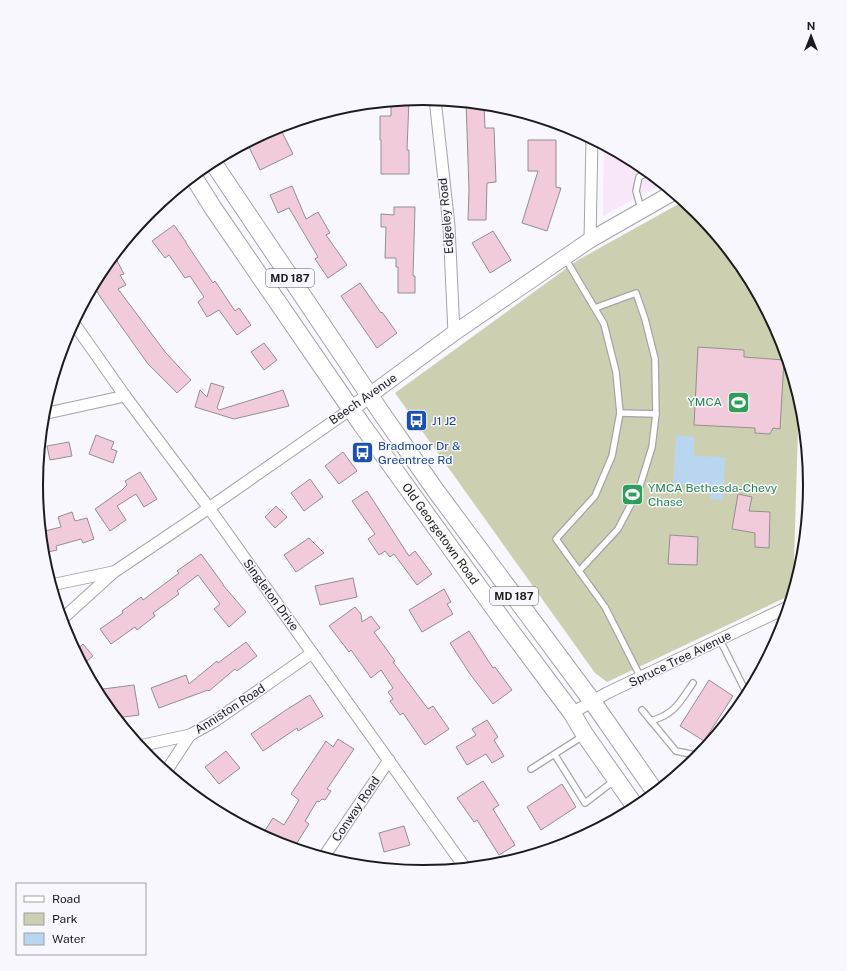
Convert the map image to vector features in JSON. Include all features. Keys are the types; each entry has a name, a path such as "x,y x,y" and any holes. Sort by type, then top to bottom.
{"main road":[{"name":"Old Georgetown Road","path":"215,167 369,395 436,491 592,701 653,789"},
{"name":"Old Georgetown Road","path":"196,181 213,208 351,409 504,622 572,713 585,735 617,779 632,804"}],"street":[{"name":"Edgeley Road","path":"436,105 449,226 454,333"},
{"path":"590,240 592,144"},
{"name":"Beech Avenue","path":"66,616 114,572 351,409 454,333 590,240 669,195"},
{"name":"Singleton Drive","path":"77,328 125,396 209,508 462,864"},
{"path":"50,413 125,396"},
{"path":"56,585 114,572"},
{"name":"Spruce Tree Avenue","path":"572,713 592,701 784,609"},
{"name":"Anniston Road","path":"145,745 190,735 215,721 312,653"},
{"path":"168,768 190,735"},
{"name":"Conway Road","path":"326,853 389,760"}],"lane":[{"path":"641,211 636,185 639,178 643,175"},
{"path":"565,258 604,324 614,365 620,412 612,456 595,496 556,538 605,607 641,678"},
{"path":"579,571 618,529 635,496 652,447 656,414 655,359 645,319 636,293 595,308"},
{"path":"620,412 656,414"},
{"path":"720,640 745,689"},
{"path":"651,721 663,718 674,710 693,683"},
{"path":"642,710 676,751 693,755"},
{"path":"531,769 585,735"},
{"path":"555,755 585,803 617,779"}],"shaded area":[{"path":"604,151 635,169 658,186 603,216"}],"green space":[{"name":"YMCA Bethesda-Chevy Chase","path":"679,204 710,235 740,274 753,295 765,317 784,363 798,419 794,574 787,597 607,682 595,673 395,393 578,260"}],"water":[{"path":"676,435 694,437 694,456 725,457 723,500 710,499 711,486 673,484"}],"building":[{"path":"409,106 407,150 409,150 409,174 381,174 380,116 391,116 391,107"},
{"path":"466,107 484,110 485,128 494,128 496,182 487,183 486,220 468,220 469,189"},
{"path":"282,132 293,154 260,170 249,147"},
{"path":"528,140 556,140 556,187 561,188 547,231 522,223 538,171 528,171"},
{"path":"292,186 306,219 318,212 330,233 326,235 347,265 328,278 315,259 318,257 289,208 278,213 270,195"},
{"path":"394,207 415,207 413,276 415,276 415,293 398,293 398,267 396,267 396,258 385,258 386,227 381,227 381,214 394,215"},
{"path":"174,225 213,283 215,281 235,311 239,308 251,325 237,335 219,310 207,317 198,302 204,297 190,276 185,278 169,255 165,258 152,241"},
{"path":"493,231 511,260 490,273 472,243"},
{"path":"117,261 124,274 120,275 126,285 118,289 166,353 191,380 177,393 148,364 97,291"},
{"path":"360,283 397,333 377,348 341,296"},
{"path":"264,343 277,360 264,370 251,352"},
{"name":"YMCA","path":"698,347 744,350 744,357 783,360 780,429 773,428 770,434 755,433 755,428 694,425"},
{"path":"211,383 224,387 217,408 219,410 283,390 289,406 234,419 195,407 200,390 207,397"},
{"path":"96,435 114,442 111,449 117,451 113,463 89,454"},
{"path":"69,442 72,456 50,460 47,446"},
{"path":"343,452 357,471 339,484 325,466"},
{"path":"140,472 157,499 144,507 136,494 117,506 126,520 110,531 95,509 122,490 127,485 125,481"},
{"path":"310,479 323,497 304,511 291,493"},
{"path":"367,491 409,556 415,551 432,574 417,585 394,554 390,557 385,551 379,555 368,539 375,534 352,501"},
{"path":"738,494 752,497 749,511 770,512 769,548 755,547 755,533 732,529"},
{"path":"276,506 287,517 275,528 265,517"},
{"path":"72,512 75,521 87,518 94,539 83,543 81,539 56,546 57,550 49,552 46,531 61,527 58,517"},
{"path":"670,535 698,537 697,565 668,564"},
{"path":"309,538 324,553 296,572 284,555"},
{"path":"201,554 223,585 246,612 229,627 214,609 220,604 198,575 177,591 179,594 153,613 155,616 137,630 135,627 111,644 100,629 123,613 122,611 141,597 143,600 179,573 177,571"},
{"path":"353,578 357,597 320,605 315,586"},
{"path":"444,589 451,602 447,604 453,614 422,632 409,610"},
{"path":"355,607 361,614 362,622 371,616 380,628 374,632 395,661 393,662 428,709 433,706 449,729 425,745 403,713 400,715 390,701 393,699 388,692 393,688 381,670 371,678 351,650 349,652 329,626"},
{"path":"469,631 493,668 495,667 512,690 493,704 470,674 450,643"},
{"path":"246,642 257,656 237,671 235,669 209,691 208,690 159,708 151,688 186,675 189,684 217,661 218,663"},
{"path":"83,644 93,656 86,662 79,647"},
{"path":"709,680 733,696 704,741 680,726"},
{"path":"134,685 139,715 122,717 103,689"},
{"path":"310,695 323,716 298,731 297,728 263,751 251,734"},
{"path":"487,720 498,737 494,740 504,756 492,763 486,754 467,765 456,747 476,735 472,729"},
{"path":"338,739 354,749 327,789 331,791 325,800 322,799 319,802 317,801 305,821 309,824 296,844 265,831 273,818 284,825 299,800 291,794 326,741 333,747"},
{"path":"226,751 240,768 219,784 205,767"},
{"path":"483,781 499,805 493,809 515,845 499,855 477,820 474,822 457,798"},
{"path":"562,784 576,807 541,830 527,807"},
{"path":"404,826 410,845 384,852 379,833"}],"place":[{"name":"YMCA","path":"738,402"},
{"name":"J1 J2","path":"416,421"},
{"name":"Bradmoor Dr & Greentree Rd","path":"363,453"},
{"name":"YMCA Bethesda-Chevy Chase","path":"632,495"}]}
